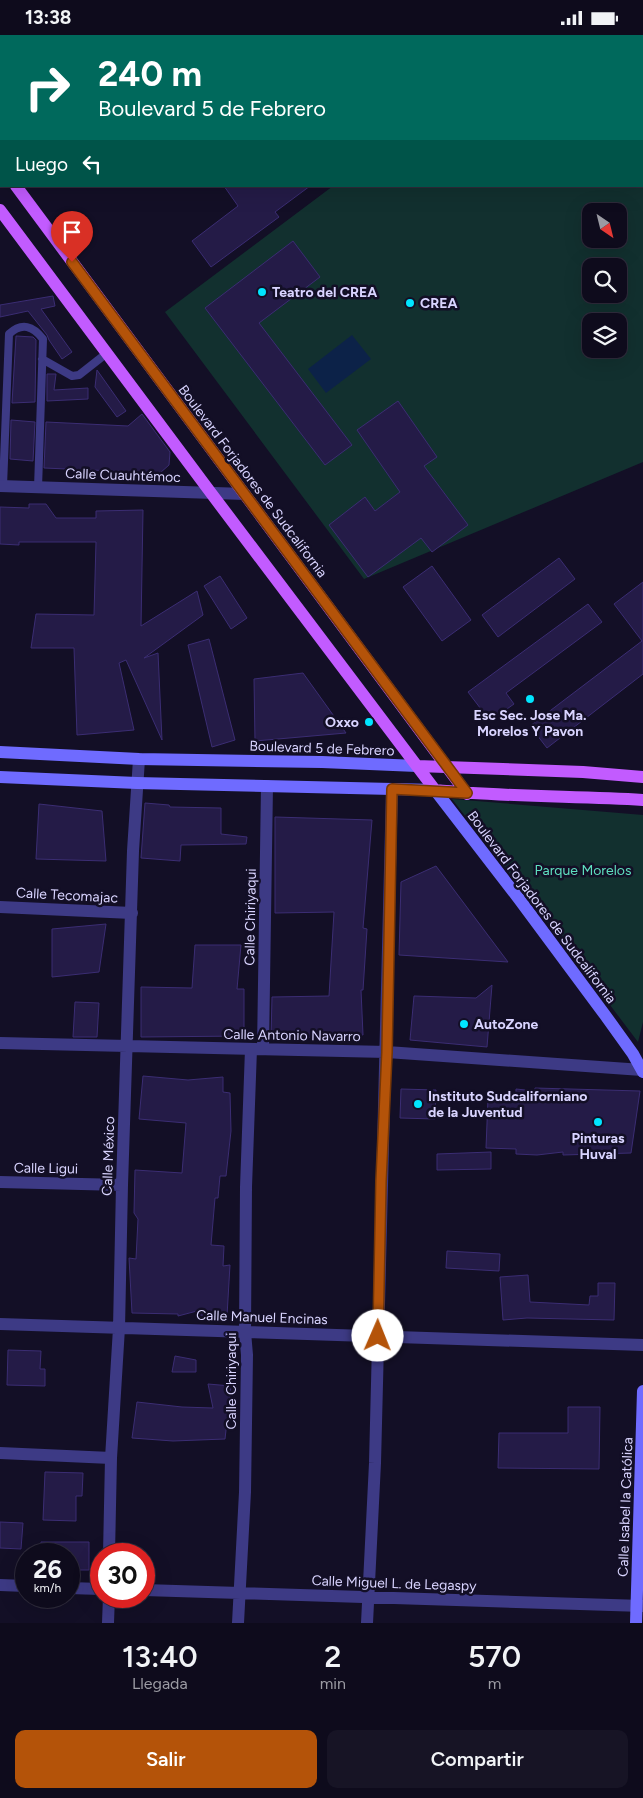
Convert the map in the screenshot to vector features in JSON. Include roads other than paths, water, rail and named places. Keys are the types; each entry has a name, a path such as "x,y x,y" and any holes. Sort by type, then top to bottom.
{"main road":[{"name":"Boulevard Forjadores de Sudcalifornia","path":"17,187 467,793"},
{"name":"Boulevard Forjadores de Sudcalifornia","path":"0,210 5,224 107,353 210,493 525,907 643,1071"},
{"name":"Boulevard 5 de Febrero","path":"0,752 139,759 312,762 583,772 643,777"},
{"path":"0,777 137,783 392,789 643,800"},
{"name":"Calle Isabel la Católica","path":"636,1623 640,1606 643,1391"}],"street":[{"name":"Calle Cuauhtémoc","path":"2,486 245,494"},
{"name":"Calle México","path":"109,1543 111,1458 119,1328 133,851 139,759"},
{"name":"Calle Chiriyaqui","path":"238,1623 245,1492 247,1355 245,1332 246,1187 257,1049 268,786"},
{"path":"367,1623 375,1463 381,1181 387,1052 392,789"},
{"name":"Calle Tecomajac","path":"0,907 132,913"},
{"name":"Calle Antonio Navarro","path":"0,1043 387,1052 643,1071"},
{"name":"Calle Ligui","path":"0,1182 122,1185"},
{"name":"Calle Manuel Encinas","path":"0,1324 643,1345"},
{"path":"0,1453 111,1458"},
{"path":"0,1585 15,1586"},
{"name":"Calle Miguel L. de Legaspy","path":"155,1590 640,1606"},
{"path":"108,1623 109,1608"}],"lane":[{"path":"2,486 9,334 15,329 24,326 35,329 43,339 38,488"},
{"path":"42,359 72,376 79,375 107,353"}],"water":[{"path":"352,335 371,359 326,393 308,369"}],"place":[{"name":"Teatro del CREA","path":"262,292"},
{"name":"CREA","path":"410,303"},
{"name":"Esc Sec. Jose Ma. Morelos Y Pavon","path":"530,699"},
{"name":"Oxxo","path":"369,722"},
{"name":"AutoZone","path":"464,1024"},
{"name":"Instituto Sudcaliforniano de la Juventud","path":"418,1104"},
{"name":"Pinturas Huval","path":"598,1122"}],"park label":[{"name":"Parque Morelos","path":"583,870"}]}
